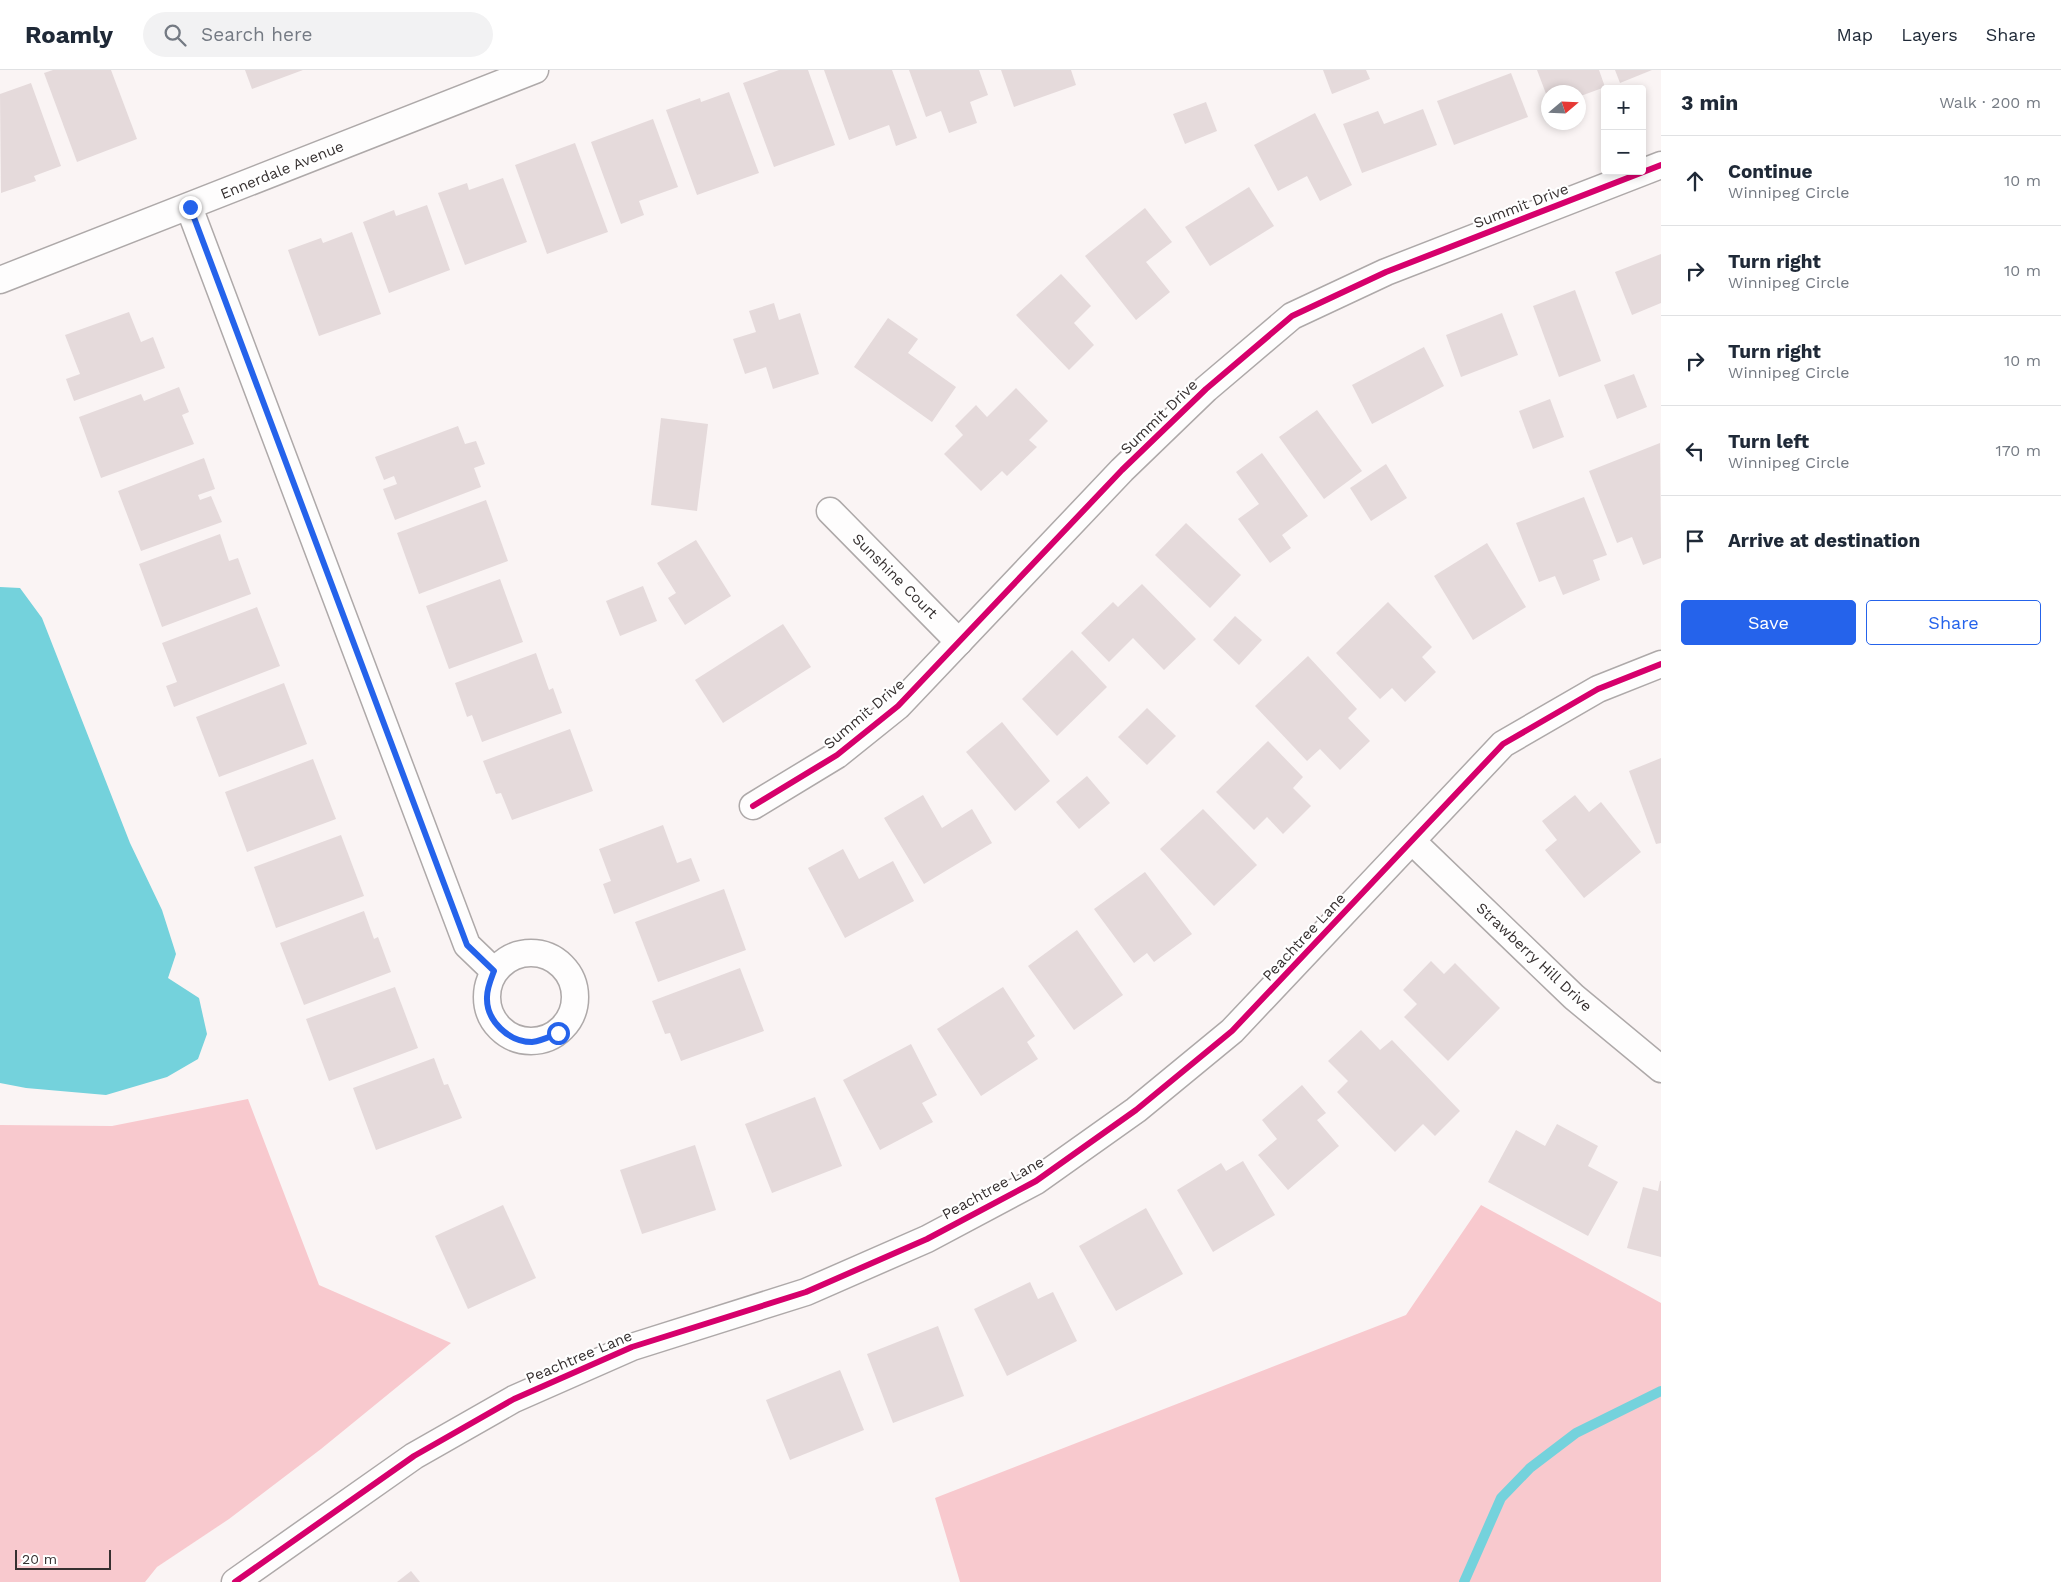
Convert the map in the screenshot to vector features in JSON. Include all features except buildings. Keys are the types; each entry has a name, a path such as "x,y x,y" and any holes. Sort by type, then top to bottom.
{"street":[{"name":"Ennerdale Avenue","path":"0,280 535,70"},
{"name":"Summit Drive","path":"753,806 844,749 898,706 1122,470 1206,389 1292,316 1386,272 1661,165"},
{"path":"190,207 467,945 494,971"},
{"name":"Sunshine Court","path":"830,511 959,642"},
{"name":"Peachtree Lane","path":"235,1582 414,1456 514,1399 632,1347 806,1292 927,1239 1036,1181 1136,1110 1232,1031 1503,744 1598,689 1661,664"},
{"name":"Strawberry Hill Drive","path":"1412,842 1574,997 1661,1068"}],"shaded area":[{"path":"248,1099 319,1285 451,1343 321,1449 229,1519 157,1567 145,1582 0,1582 0,1125 112,1126"},
{"path":"1481,1205 1661,1303 1661,1582 960,1582 935,1498 1406,1315"}],"water":[{"path":"0,587 20,588 42,618 130,843 162,910 176,954 168,978 199,998 207,1034 198,1059 167,1077 106,1095 26,1088 0,1083"}],"waterway":[{"path":"1464,1582 1501,1498 1530,1468 1576,1433 1661,1391"}],"cycle path":[{"path":"753,806 837,755 898,706 1122,470 1206,389 1292,316 1386,272 1661,165"},
{"path":"235,1582 414,1456 514,1399 632,1347 806,1292 927,1239 1036,1181 1136,1110 1232,1031 1503,744 1598,689 1661,664"}],"route":[{"path":"190,207 467,945 494,971 487,998 489,1012 496,1024 506,1034 518,1040 532,1042 545,1040 558,1033"}]}
